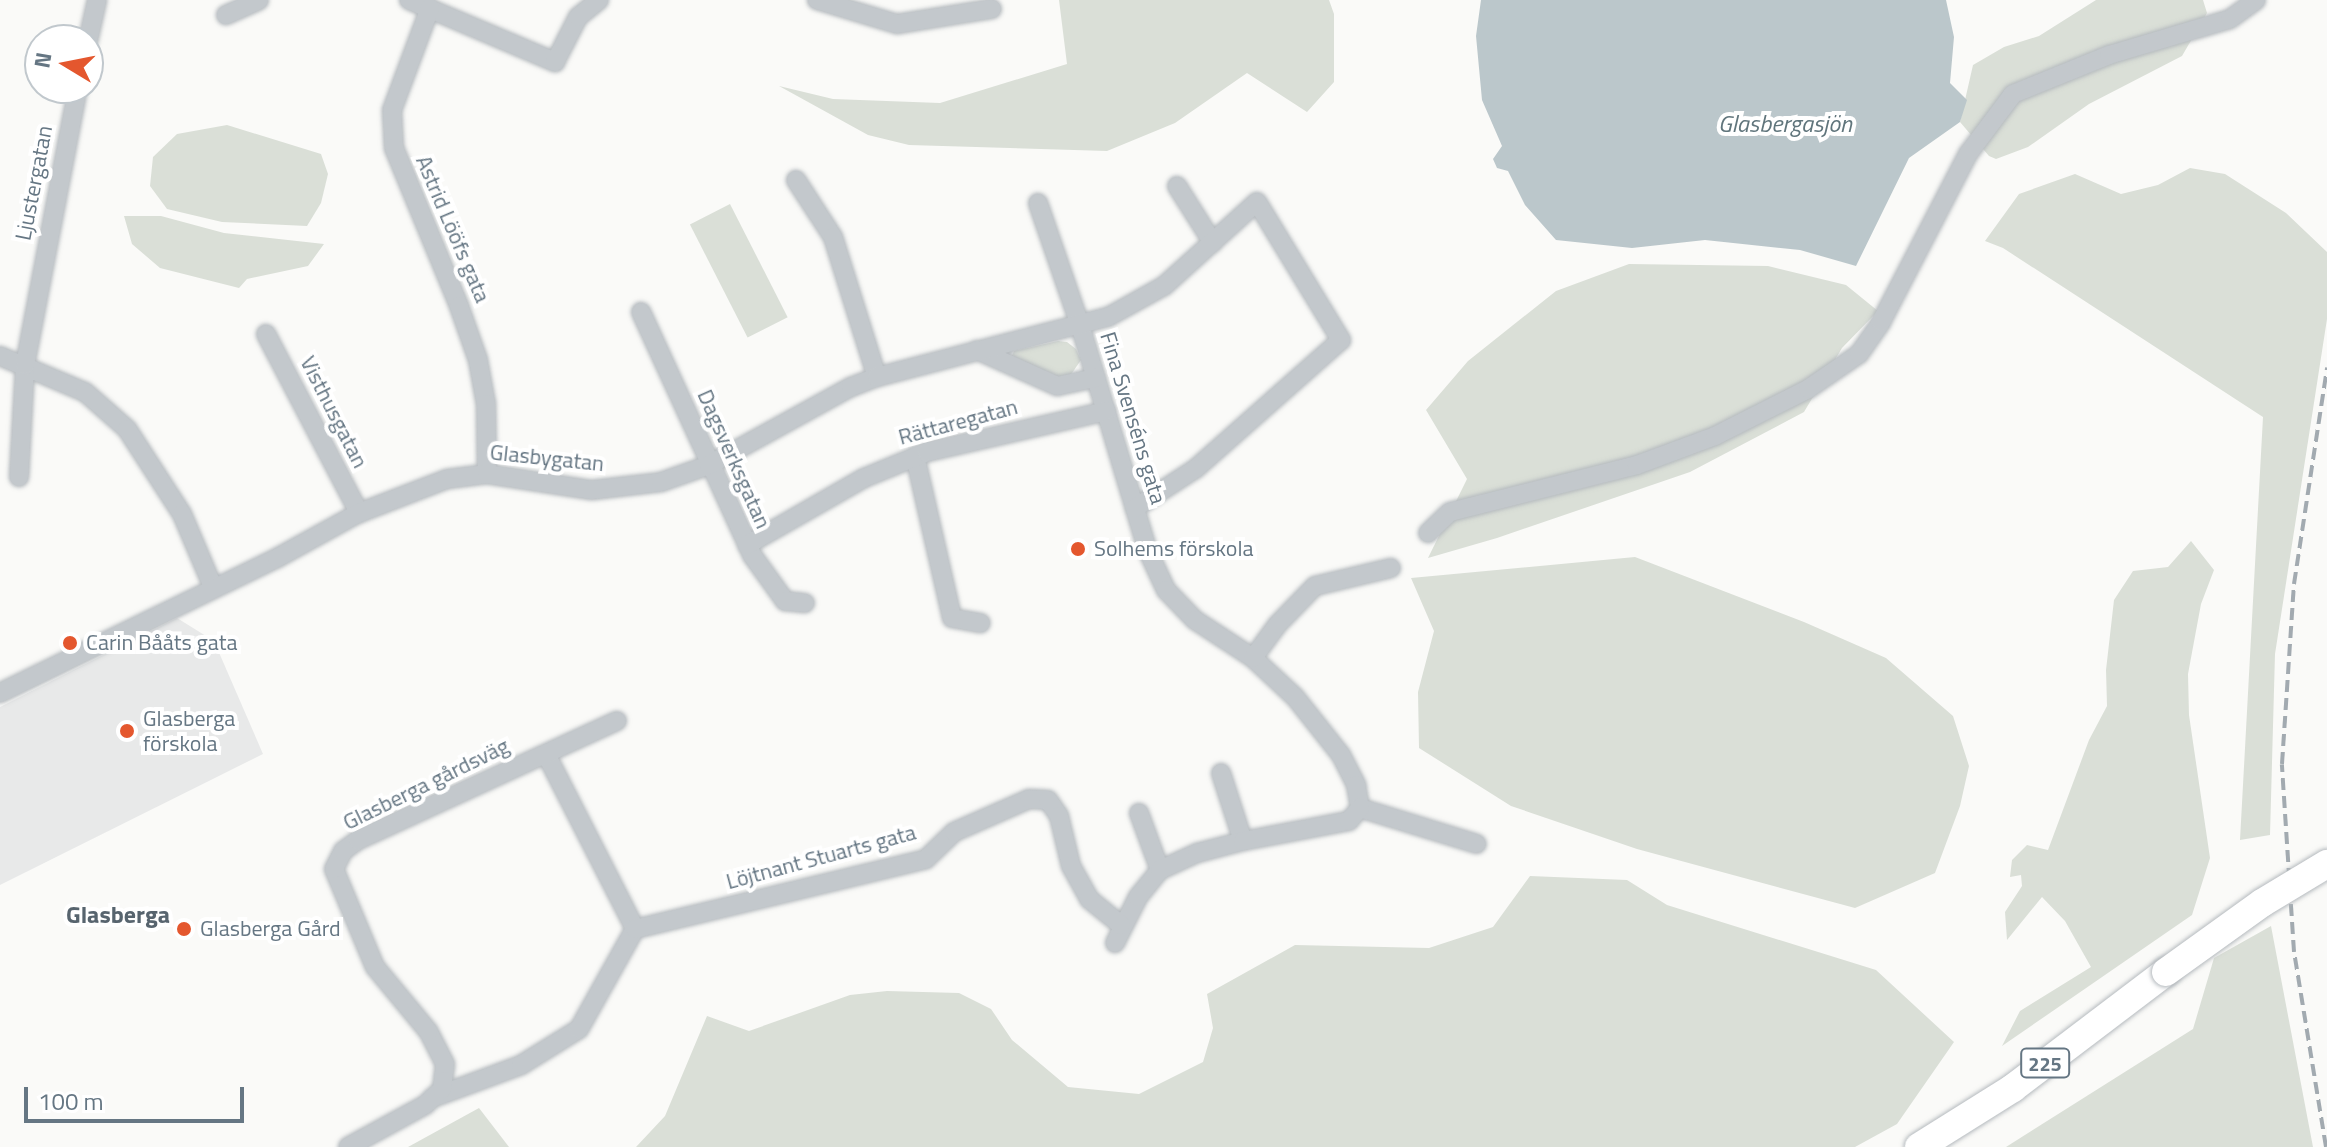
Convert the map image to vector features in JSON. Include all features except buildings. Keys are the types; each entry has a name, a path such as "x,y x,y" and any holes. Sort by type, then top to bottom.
{"main road":[{"name":"225","path":"1919,1147 2013,1088 2262,903 2327,864"}],"street":[{"path":"92,24 97,0"},
{"path":"226,15 259,0"},
{"path":"409,0 555,62 578,17 599,0"},
{"path":"817,0 897,24 992,9"},
{"path":"1428,533 1450,512 1637,465 1715,436 1830,375 1859,354 1881,322 1968,154 2013,94 2109,55 2230,19 2256,0"},
{"name":"Astrid Lööfs gata","path":"430,8 392,110 394,148 455,294 478,360 486,404 487,474"},
{"name":"Ljustergatan","path":"19,477 25,365 54,196 74,104"},
{"path":"796,180 833,237 877,377"},
{"path":"1177,186 1213,243"},
{"name":"Glasbygatan","path":"0,693 277,558 359,513 447,479 487,474 592,490 661,482 709,465 851,387 877,377 1108,317 1146,298 1257,202 1341,340 1195,469 1135,508"},
{"name":"Fina Svenséns gata","path":"1038,203 1080,325 1148,551 1166,590 1195,620 1253,658 1295,697 1341,755 1356,785 1360,808"},
{"name":"Dagsverksgatan","path":"641,312 747,545 785,601 805,603"},
{"name":"Visthusgatan","path":"266,334 359,513"},
{"path":"977,350 1057,386 1096,378"},
{"path":"0,356 85,392 127,429 182,514 213,587"},
{"name":"Rättaregatan","path":"747,545 864,478 915,456 963,441 1106,411"},
{"path":"915,456 952,618 981,623"},
{"path":"1253,658 1292,607 1315,586 1391,568"},
{"name":"Glasberga gårdsväg","path":"432,1098 442,1089 445,1064 428,1031 375,967 334,869 343,851 358,840 617,721"},
{"path":"348,1147 432,1098 521,1065 579,1029 635,929 546,754"},
{"path":"1221,773 1243,841"},
{"name":"Löjtnant Stuarts gata","path":"635,929 926,859 954,832 1029,799 1048,800 1059,816 1071,866 1089,899 1121,925"},
{"path":"1115,943 1121,925 1160,870 1197,853 1243,841 1349,821 1360,808 1477,844"},
{"path":"1139,813 1160,870"}],"shaded area":[{"path":"1059,0 1329,0 1334,14 1334,82 1307,112 1247,73 1175,123 1107,151 909,145 868,135 779,86 833,99 940,103 1067,64"},
{"path":"2096,0 2203,0 2207,13 2182,56 2089,104 2028,147 1996,159 1989,156 1960,122 1973,65 2004,47 2039,36"},
{"path":"227,125 321,154 328,174 321,203 307,226 222,222 167,209 150,186 153,157 177,134"},
{"path":"2190,168 2225,174 2286,213 2327,252 2327,319 2275,654 2270,835 2240,840 2263,417 2003,248 1985,241 2019,194 2075,174 2121,194 2158,185"},
{"path":"730,204 788,317 748,338 690,224"},
{"path":"124,216 161,216 224,233 324,244 308,266 247,279 239,288 160,268 132,244"},
{"path":"1629,264 1768,266 1846,285 1878,311 1842,348 1804,412 1690,472 1497,538 1428,558 1467,479 1426,410 1468,361 1556,291"},
{"path":"1058,341 1067,342 1076,349 1081,360 1070,376 1060,378 1012,356 1014,351"},
{"path":"2191,541 2214,570 2201,604 2188,674 2189,715 2210,858 2192,915 2002,1046 2020,1011 2091,967 2065,921 2042,897 2007,940 2005,912 2022,886 2021,875 2010,877 2012,860 2027,845 2048,850 2089,740 2107,706 2106,670 2114,600 2133,571 2168,567"},
{"path":"1635,557 1804,622 1886,658 1953,716 1969,766 1960,806 1935,873 1855,908 1637,849 1511,806 1419,748 1418,692 1434,631 1411,578"},
{"name":"Glasberga förskola","path":"177,618 214,641 263,754 0,885 0,707"},
{"path":"1530,876 1627,880 1667,905 1876,970 1954,1042 1897,1124 1855,1147 636,1147 665,1116 707,1016 749,1031 850,995 887,991 959,993 991,1009 1012,1040 1068,1087 1139,1094 1203,1062 1213,1028 1207,994 1295,945 1429,948 1493,927"},
{"path":"2271,926 2313,1147 2006,1147 2193,1029 2214,958"},
{"path":"479,1108 509,1147 408,1147"}],"water":[{"name":"Glasbergasjön","path":"1481,0 1946,0 1954,37 1950,83 1967,100 1960,122 1909,158 1856,266 1800,250 1705,240 1632,248 1556,240 1525,205 1508,171 1497,168 1493,159 1502,146 1482,100 1476,36"}],"railway":[{"path":"2326,1147 2294,952 2282,764 2294,584 2327,368"}],"place":[{"name":"Solhems förskola","path":"1078,549"},
{"name":"Carin Bååts gata","path":"70,643"},
{"name":"Glasberga förskola","path":"127,731"},
{"name":"Glasberga Gård","path":"184,929"}],"district":[{"name":"Glasberga","path":"118,915"}]}
